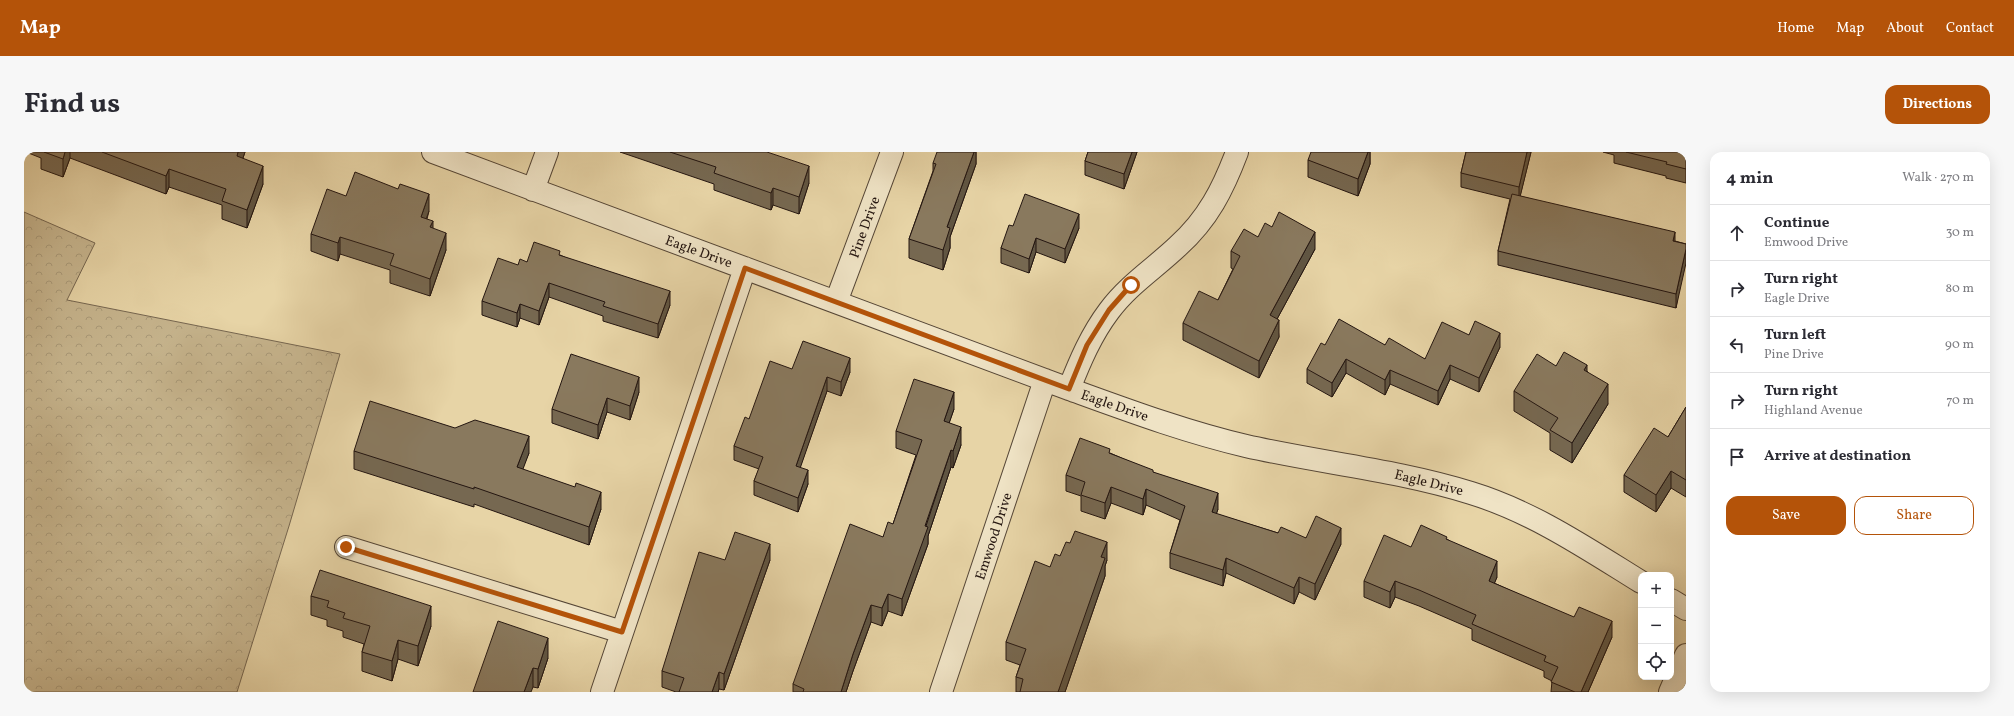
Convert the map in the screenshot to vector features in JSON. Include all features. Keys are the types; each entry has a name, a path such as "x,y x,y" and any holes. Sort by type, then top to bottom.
{"street":[{"name":"Eagle Drive","path":"433,152 1069,389 1168,424 1246,446 1325,462 1401,474 1472,493 1550,526 1638,580"},
{"path":"533,190 547,152"},
{"name":"Pine Drive","path":"836,302 892,152"},
{"path":"1069,389 1087,345 1109,310 1131,285 1178,246 1203,220 1224,186 1237,152"},
{"path":"602,692 745,268"},
{"name":"Emwood Drive","path":"941,692 1045,380"},
{"path":"346,547 622,632"},
{"path":"1674,602 1686,609"},
{"path":"1670,692 1686,655"}],"green space":[{"path":"24,212 95,243 67,300 340,354 289,526 237,692 24,692"}],"building":[{"path":"44,152 65,152 63,159"},
{"path":"102,152 238,152 237,156 263,166 247,210 222,201 226,189 169,169 166,176"},
{"path":"670,152 767,152 809,166 799,197 773,188 771,193 714,173 716,167"},
{"path":"937,152 974,152 947,227 950,228 943,250 909,239 936,164 933,163"},
{"path":"1088,152 1132,152 1124,174 1085,161"},
{"path":"1311,152 1368,152 1358,179 1308,160"},
{"path":"1466,152 1527,152 1519,187 1461,173"},
{"path":"1626,152 1686,152 1686,169 1666,164 1667,162"},
{"path":"355,172 398,189 400,184 429,194 421,217 433,221 430,227 446,233 430,279 390,265 394,254 340,237 338,243 311,234 327,189 346,196"},
{"path":"1025,194 1079,214 1065,249 1036,238 1029,259 1001,248 1009,225 1013,226"},
{"path":"1512,194 1675,232 1673,241 1686,244 1676,294 1498,251"},
{"path":"1279,212 1315,232 1270,315 1279,320 1259,361 1183,323 1199,291 1218,300 1240,256 1231,251 1244,229 1258,237 1265,223 1272,227"},
{"path":"534,242 560,251 559,255 670,291 658,324 603,306 605,302 549,283 539,311 520,304 517,313 482,301 498,258 518,265 520,259 527,262"},
{"path":"1339,319 1385,345 1389,338 1425,359 1442,322 1469,335 1475,321 1500,333 1479,378 1450,365 1438,391 1390,370 1385,380 1346,359 1332,383 1307,369 1321,343 1325,345"},
{"path":"803,341 850,358 841,382 827,377 796,466 808,470 798,498 754,481 763,457 734,446 745,417 749,419 770,361 792,369"},
{"path":"1564,352 1587,365 1584,370 1608,384 1572,443 1550,430 1558,418 1514,391 1537,354 1556,366"},
{"path":"571,354 639,377 630,406 607,398 598,425 552,409"},
{"path":"914,379 954,392 944,421 961,427 953,451 951,450 925,526 928,527 902,599 888,594 882,608 871,605 841,692 803,692 804,689 793,684 850,524 883,537 888,522 893,524 922,440 896,431"},
{"path":"370,401 455,428 475,420 529,436 517,467 575,487 576,483 601,492 589,527 474,487 474,489 354,451"},
{"path":"1686,407 1686,480 1671,471 1656,495 1624,475 1654,428 1668,437"},
{"path":"1080,438 1110,449 1109,453 1153,470 1153,472 1218,493 1212,512 1278,533 1281,527 1306,538 1316,516 1341,528 1315,584 1299,577 1294,588 1226,558 1223,570 1170,553 1185,506 1146,489 1143,499 1111,487 1105,503 1081,495 1085,482 1066,475"},
{"path":"1421,525 1447,537 1446,539 1497,561 1489,581 1574,617 1579,607 1612,621 1581,692 1575,692 1551,682 1558,667 1544,661 1546,656 1472,624 1476,615 1395,581 1390,592 1364,581 1384,535 1411,547"},
{"path":"1075,531 1107,542 1101,557 1105,558 1058,692 1020,692 1023,679 1016,677 1026,649 1006,642 1035,561 1050,567 1055,554 1060,556 1066,542 1070,543"},
{"path":"735,532 770,544 724,674 719,672 712,692 679,692 684,678 662,671 699,552 725,560"},
{"path":"320,570 431,606 418,646 398,640 392,661 362,652 370,626 343,618 345,613 327,607 329,601 311,596"},
{"path":"498,621 548,638 538,669 533,668 524,692 473,692"}],"route":[{"path":"346,547 622,632 745,268 1069,389 1087,345 1109,310 1131,285"}]}
